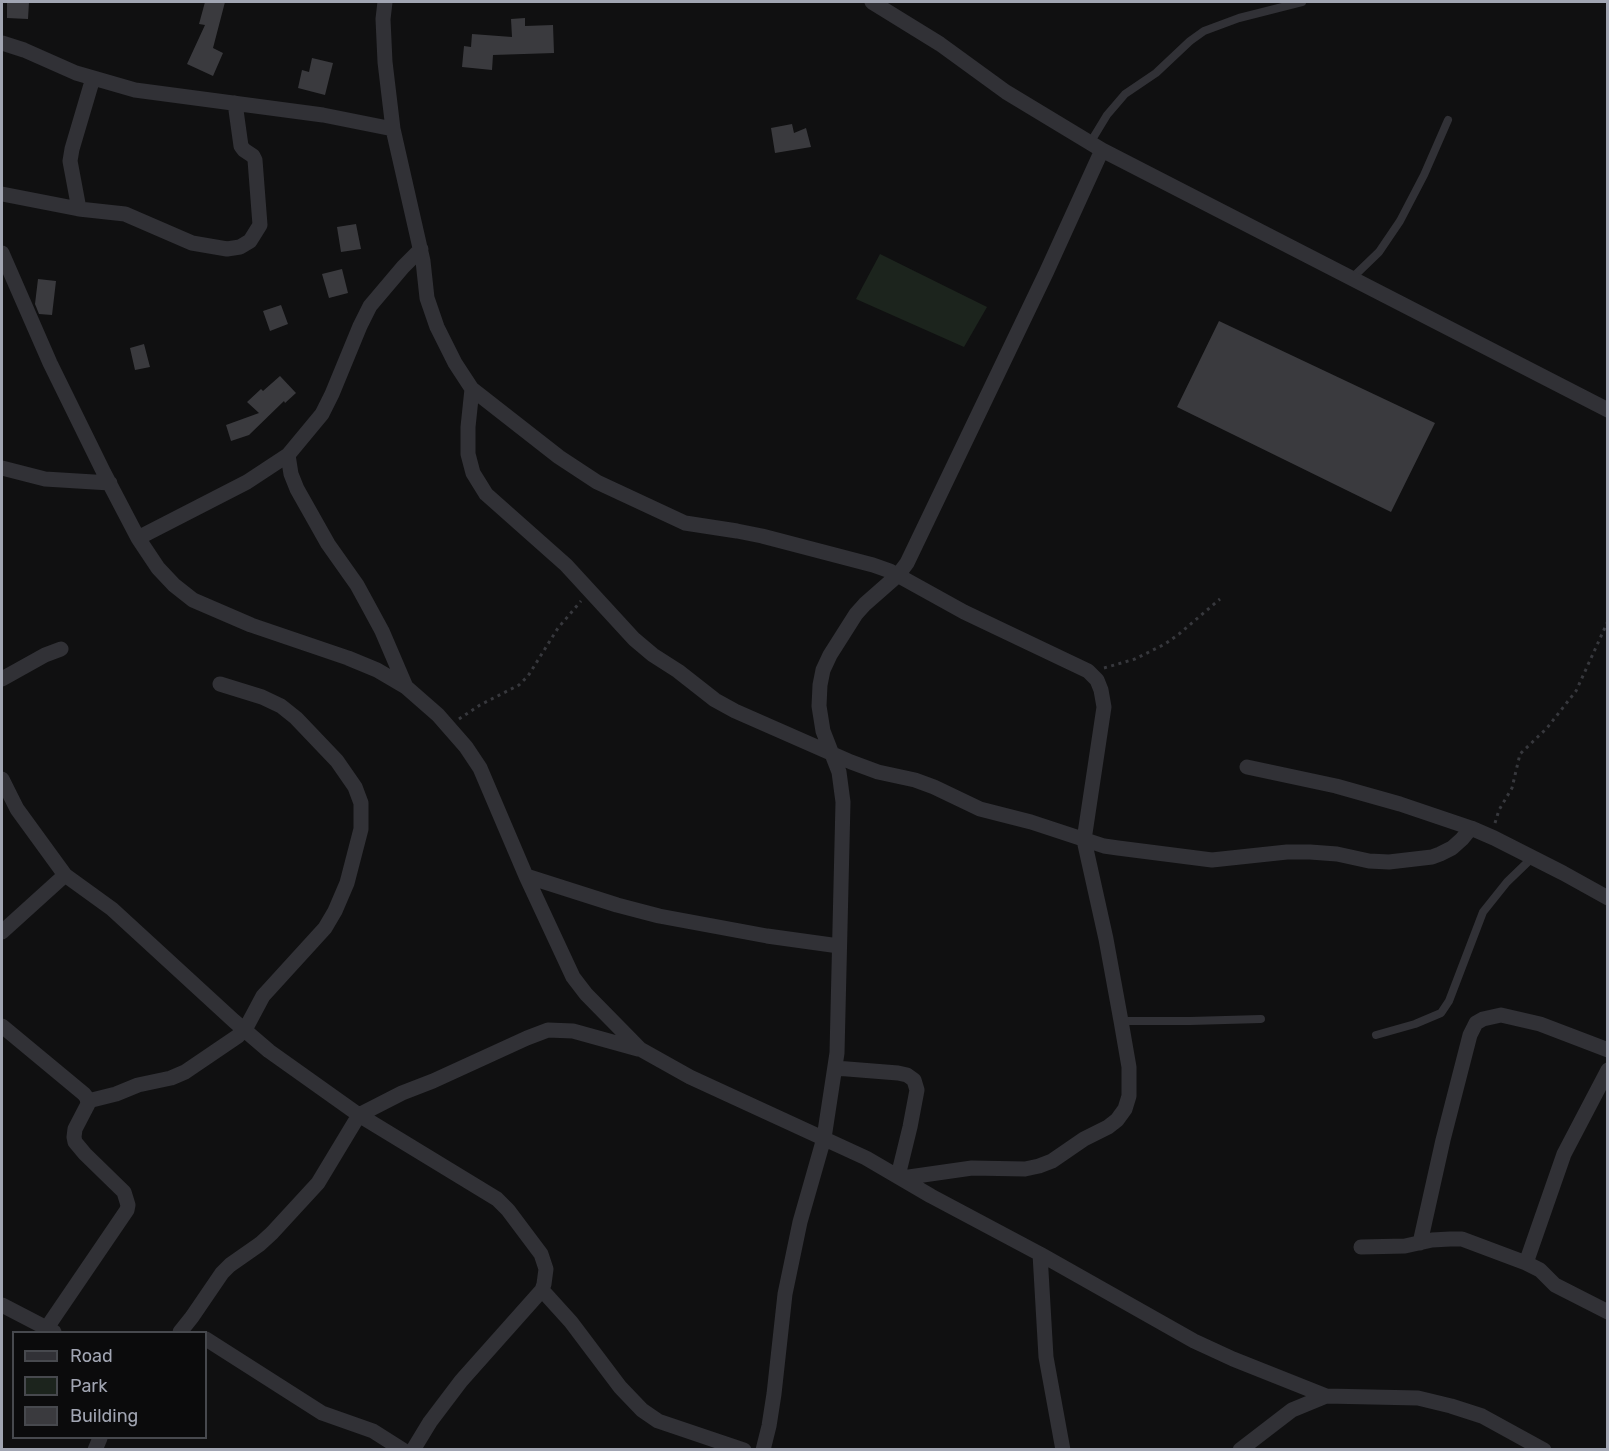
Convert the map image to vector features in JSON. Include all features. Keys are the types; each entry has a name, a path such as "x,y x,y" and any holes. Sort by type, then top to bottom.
{"street":[{"path":"385,2 383,19 385,62 393,129 421,249 427,298 430,310 455,363 472,390 580,472 685,523 737,531 873,565 898,576 963,612 1088,671 1097,680 1104,707 1084,840 1129,1067 1129,1096 1125,1109 1108,1127 1084,1139 1052,1161 1039,1166 1025,1169 972,1168 900,1177"},
{"path":"872,2 940,44 1006,92 1096,147 1608,410"},
{"path":"2,43 24,50 56,65 135,90 322,115 393,129"},
{"path":"79,209 70,161 93,78"},
{"path":"2,194 79,209 125,214 192,243 227,249 240,247 250,241 260,225 255,160 254,156 242,146 235,103"},
{"path":"763,1449 771,1415 785,1294 800,1222 824,1138 837,1053 843,802 838,772 823,731 819,706 823,670 856,614 898,576 908,563 1046,273 1096,147"},
{"path":"138,538 247,482 288,455 322,414 370,306 397,273 421,249"},
{"path":"2,253 50,363 138,538 158,568 193,600 251,625 377,670 406,687 438,715 466,747 480,768 526,876 573,977 586,994 640,1049"},
{"path":"472,390 468,454 473,473 486,495 566,566 634,639 653,655 715,700 735,711 851,762 878,772 915,780 980,808 1084,840 1118,848 1205,860 1287,852 1337,854 1379,862 1409,860 1440,854 1452,848 1471,828"},
{"path":"288,455 291,474 297,489 328,544 357,585 382,631 406,687"},
{"path":"2,468 45,479 110,483"},
{"path":"2,679 45,655 61,649"},
{"path":"88,1101 116,1094 138,1085 162,1081 185,1072 244,1030 264,996 325,928 347,883 361,829 361,803 355,787 337,761 296,718 281,706 262,697 220,684"},
{"path":"1247,767 1336,786 1400,804 1471,828 1533,857 1608,898"},
{"path":"2,779 17,809 65,875 112,909 269,1051 359,1115 497,1199 541,1254 546,1269 542,1290 461,1381 413,1449"},
{"path":"2,932 65,875"},
{"path":"526,876 659,916 767,936 839,946"},
{"path":"1420,1243 1448,1119 1470,1035 1476,1023 1501,1015 1540,1024 1608,1050"},
{"path":"2,1026 84,1094 88,1101 87,1107 74,1132 75,1142 124,1192 127,1198 127,1210 50,1330 2,1305"},
{"path":"187,1330 222,1273 266,1239 318,1183 359,1115 402,1093 434,1081 527,1038 548,1030 573,1031 640,1049 690,1077 866,1158 1194,1341 1233,1359 1326,1396 1418,1398 1440,1403 1482,1416 1544,1449"},
{"path":"835,1068 898,1073 914,1080 917,1090 900,1177"},
{"path":"1526,1263 1564,1154 1608,1070"},
{"path":"1361,1247 1405,1246 1432,1240 1462,1239 1526,1263 1540,1270 1555,1285 1608,1312"},
{"path":"1040,1254 1046,1357 1064,1449"},
{"path":"542,1290 571,1322 620,1387 642,1410 658,1421 744,1449"},
{"path":"207,1340 322,1413 373,1431 403,1449"},
{"path":"1240,1449 1292,1410 1326,1396"}],"lane":[{"path":"1096,147 1107,115 1125,94 1156,73 1204,31 1239,18 1302,2"},
{"path":"1351,279 1379,252 1400,220 1424,175 1448,120"},
{"path":"1376,1035 1415,1024 1441,1013 1449,1001 1483,912 1507,882 1533,857"},
{"path":"1121,1021 1261,1019"}],"path":[{"path":"449,728 463,715 519,685 528,676 558,628 578,604 592,593"},
{"path":"1088,671 1117,665 1149,652 1179,634 1220,599"},
{"path":"1494,838 1496,816 1512,788 1520,753 1547,728 1576,691 1608,621"}],"green space":[{"path":"880,254 987,307 964,347 856,299"}],"building":[{"path":"7,2 29,2 28,19 7,18"},
{"path":"205,2 225,2 213,48 223,53 213,76 187,64 205,25 199,24"},
{"path":"525,18 525,26 553,25 554,53 493,55 492,70 462,67 464,46 471,47 472,34 512,37 511,19"},
{"path":"312,58 333,63 325,95 298,88 302,70 309,72"},
{"path":"792,124 794,133 806,128 811,147 775,153 771,128"},
{"path":"356,224 361,249 341,252 337,227"},
{"path":"342,269 348,293 329,298 322,274"},
{"path":"38,279 56,281 52,315 39,314 35,304"},
{"path":"281,305 288,324 270,331 263,311"},
{"path":"1219,321 1435,423 1391,512 1177,407"},
{"path":"144,344 150,367 135,370 130,348"},
{"path":"280,376 296,393 285,403 284,401 249,435 231,441 226,425 259,413 247,402"}]}
